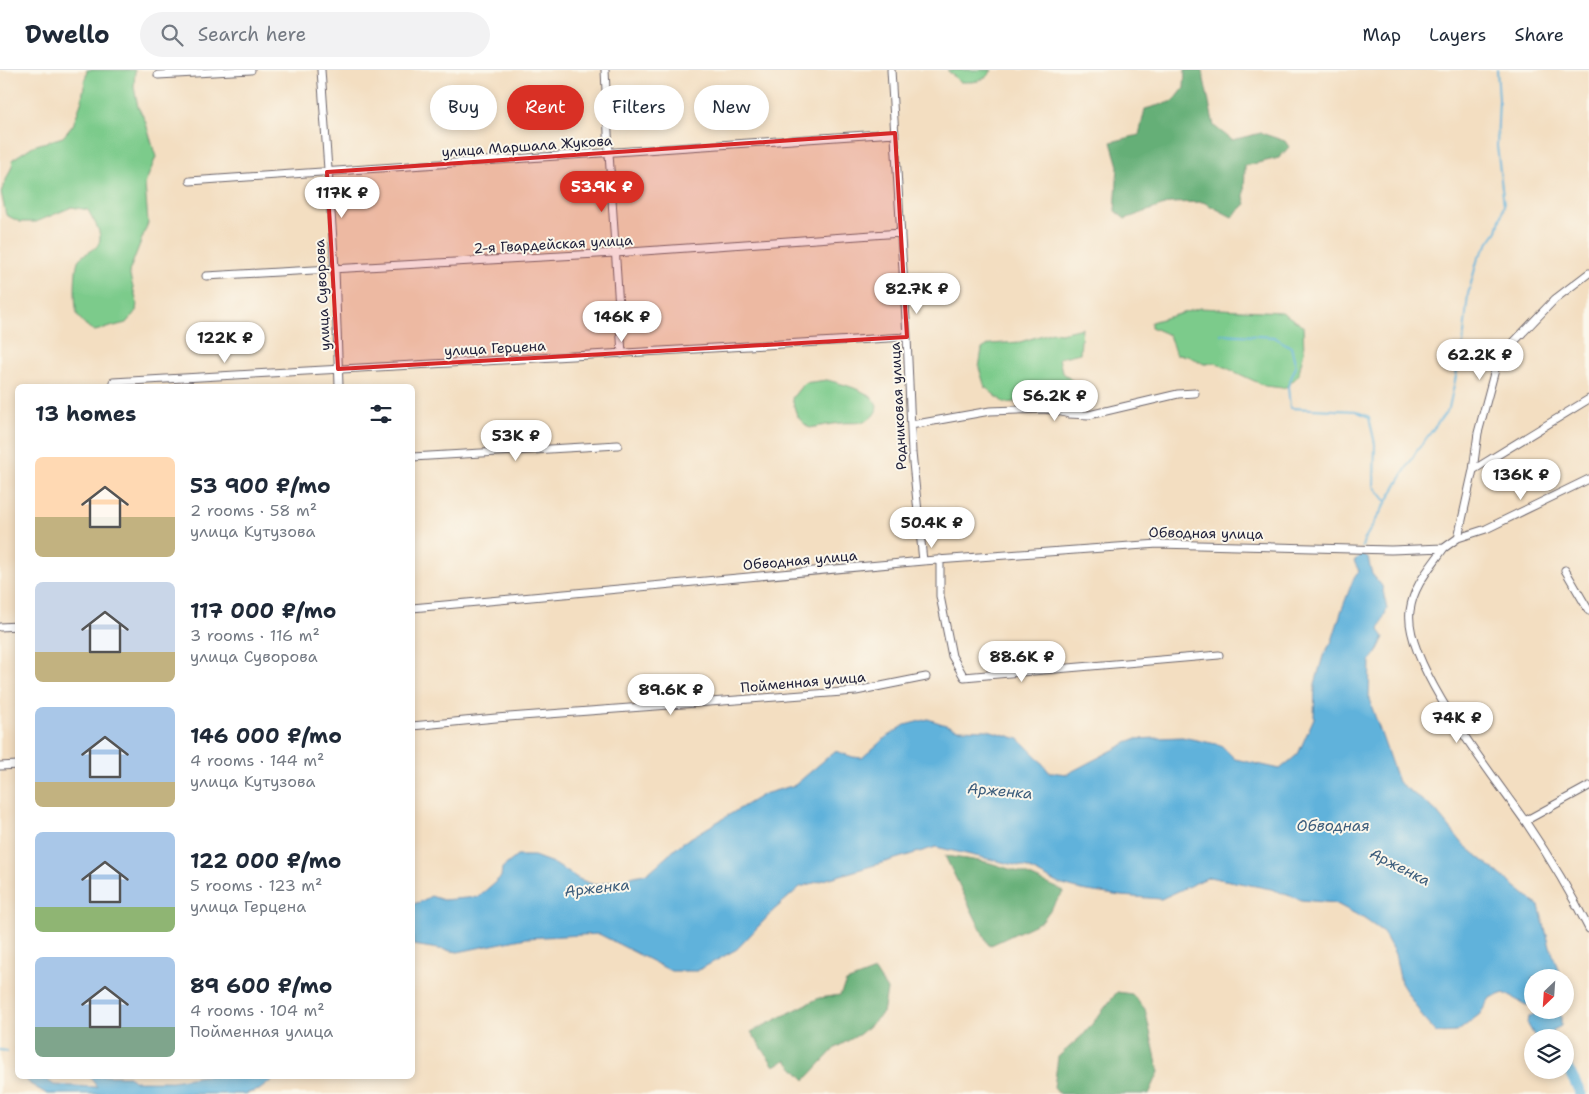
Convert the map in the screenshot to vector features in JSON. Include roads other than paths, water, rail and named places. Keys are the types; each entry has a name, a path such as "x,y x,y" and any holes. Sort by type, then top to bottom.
{"street":[{"path":"158,75 251,70"},
{"name":"улица Суворова","path":"321,70 335,269 339,384"},
{"path":"605,70 622,354"},
{"name":"Родниковая улица","path":"891,70 912,453 923,561"},
{"name":"улица Маршала Жукова","path":"190,181 895,132"},
{"name":"2-я Гвардейская улица","path":"206,276 615,253 901,233"},
{"path":"1458,538 1473,470 1478,433 1496,366 1509,347 1555,299 1589,273"},
{"name":"улица Герцена","path":"113,382 907,337"},
{"path":"911,425 990,411 1042,409 1069,414 1090,415 1178,394 1195,394"},
{"path":"1473,470 1589,399"},
{"path":"415,457 618,445"},
{"path":"1589,479 1486,529 1458,538 1444,548 1416,588 1409,612 1413,640 1424,669 1459,728 1525,821 1574,898 1589,929"},
{"name":"Обводная улица","path":"415,608 923,561 1158,544 1390,550 1444,548"},
{"path":"940,560 940,596 952,656 964,678 1219,655"},
{"path":"1565,570 1589,611"},
{"path":"0,627 15,626"},
{"name":"Пойменная улица","path":"415,726 856,691 926,677"},
{"path":"0,766 15,765"},
{"path":"1525,821 1589,786"}],"water":[{"name":"Обводная","path":"1361,554 1368,558 1372,574 1382,586 1387,609 1379,630 1384,637 1376,654 1370,661 1369,699 1398,782 1435,810 1464,845 1539,906 1558,969 1524,969 1524,1004 1504,993 1490,998 1480,1014 1457,1032 1436,1033 1426,1022 1401,983 1395,954 1383,932 1363,918 1335,903 1301,900 1271,889 1209,877 1161,899 1121,896 1081,890 1059,884 1028,868 936,847 800,887 774,910 737,949 697,971 671,971 599,934 526,938 458,952 415,945 415,903 431,896 443,900 478,897 501,877 502,868 517,856 534,856 553,863 579,879 595,885 648,873 682,843 764,794 795,785 835,751 862,758 885,738 905,725 928,719 958,729 988,730 1019,739 1049,772 1067,774 1134,739 1182,737 1221,745 1235,759 1280,769 1298,754 1314,718 1315,684 1323,656 1332,641 1353,580 1359,571 1354,561"},
{"path":"1528,1019 1561,1019 1561,1026 1555,1029 1530,1029 1527,1023"},
{"path":"26,1079 46,1079 54,1085 97,1087 91,1079 172,1081 184,1079 274,1079 259,1090 244,1094 47,1094 30,1084"}],"waterway":[{"path":"1362,547 1364,540 1416,452 1449,408 1463,344 1468,294 1478,258 1497,231 1504,205 1497,146 1499,99 1497,70"},
{"path":"1221,334 1274,337 1291,347 1296,366 1288,386 1290,408 1356,411 1369,417 1375,444 1374,486 1386,501"},
{"name":"Арженка","path":"0,1050 7,1051"},
{"name":"Арженка","path":"1573,1079 1581,1094"}]}
